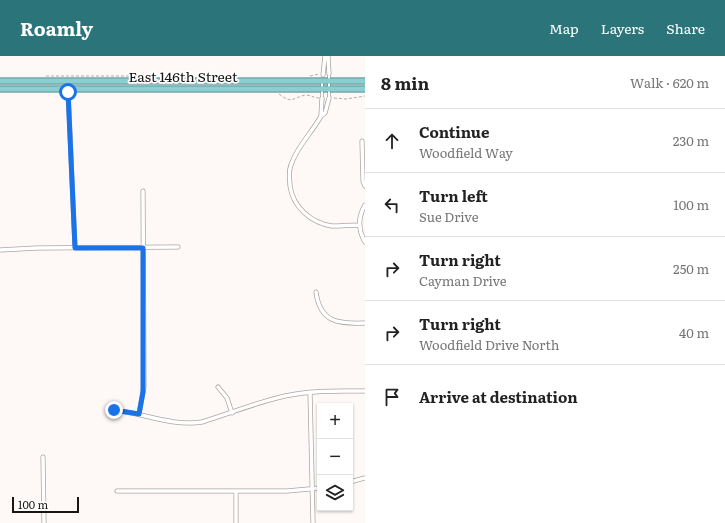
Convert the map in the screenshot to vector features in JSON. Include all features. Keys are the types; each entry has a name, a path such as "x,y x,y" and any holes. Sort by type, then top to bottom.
{"main road":[{"name":"East 146th Street","path":"0,81 365,81"},
{"name":"East 146th Street","path":"0,89 365,89"}],"street":[{"path":"326,56 329,74"},
{"path":"323,74 326,56"},
{"path":"68,88 75,248"},
{"path":"321,116 322,98"},
{"path":"331,98 325,113 321,116 297,151 290,167 289,178 291,193 296,204 303,212 314,219 331,226 359,225"},
{"path":"362,141 363,181 365,186"},
{"path":"139,414 144,386 143,191"},
{"path":"365,205 361,214 359,225 360,232 365,242"},
{"path":"0,250 178,247"},
{"path":"316,292 317,299 327,317 337,322 346,324 365,323"},
{"path":"218,387 227,398 232,413"},
{"path":"108,410 139,414 176,422 190,423 202,422 275,399 310,392 365,391"},
{"path":"310,392 313,523"},
{"path":"43,457 44,523"},
{"path":"353,481 365,478"},
{"path":"117,491 287,491 317,488"},
{"path":"236,491 236,523"}],"lane":[{"path":"322,98 323,74"},
{"path":"329,74 329,89 331,98"}],"path":[{"path":"331,98 346,99 365,96"}],"route":[{"path":"68,92 75,248 143,248 143,392 139,414 114,410"}]}
